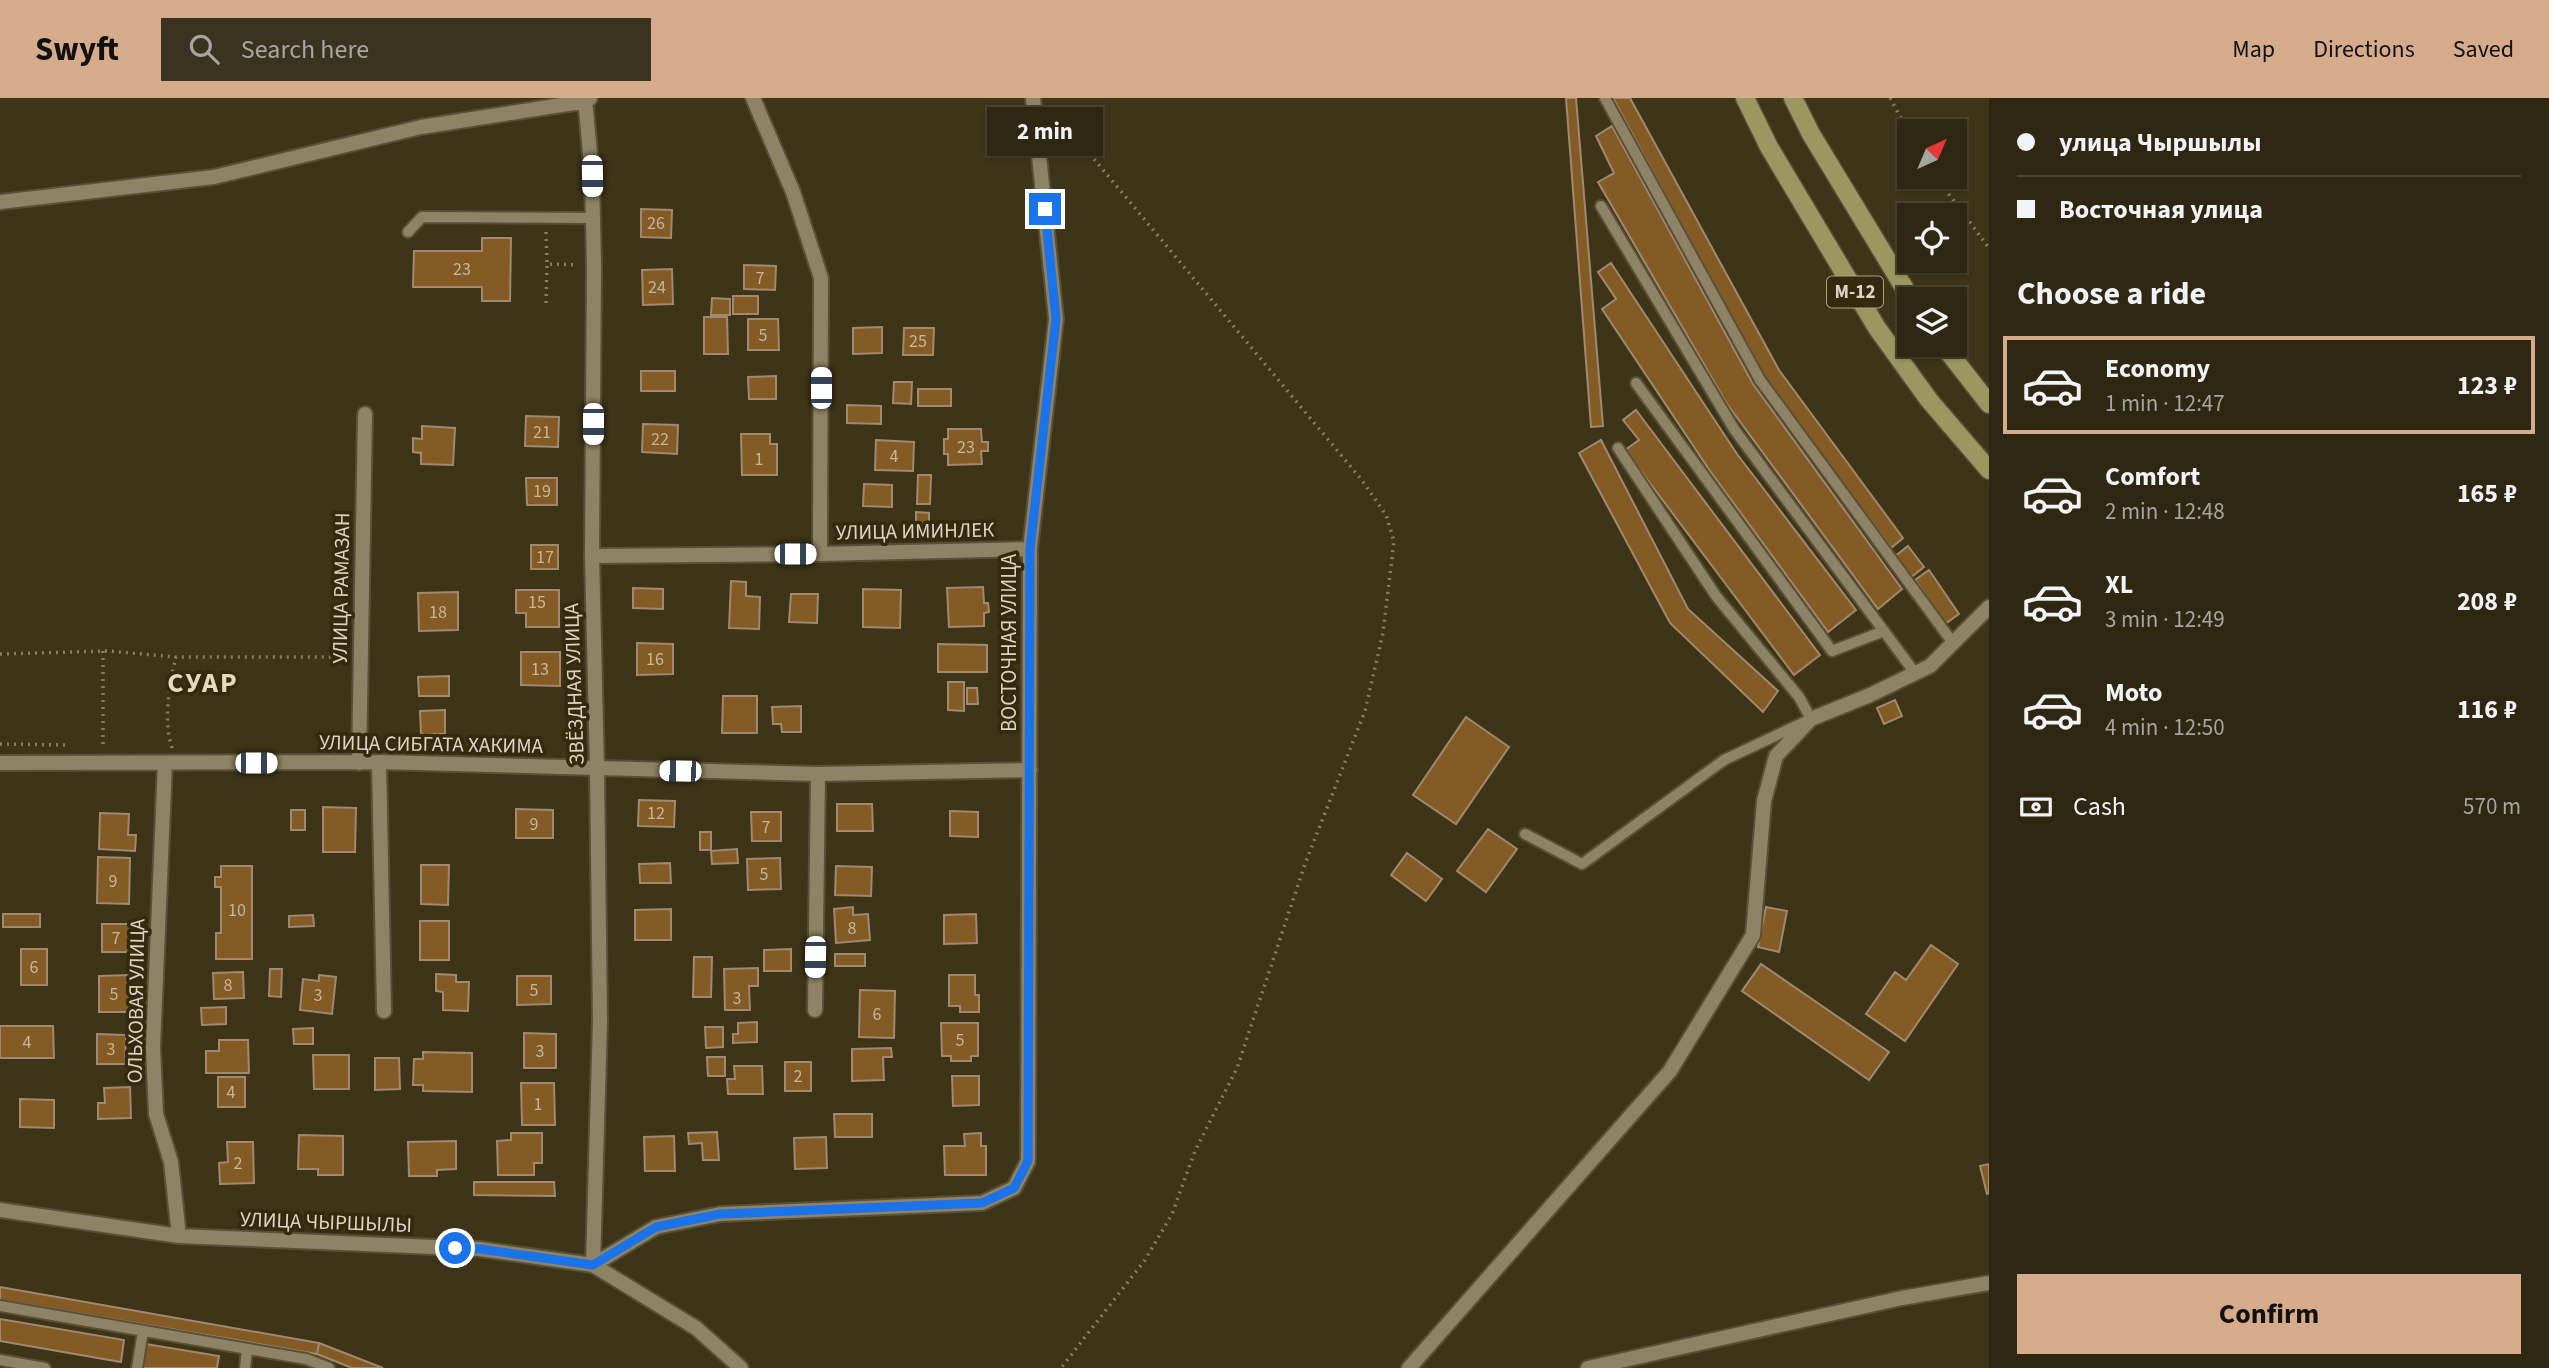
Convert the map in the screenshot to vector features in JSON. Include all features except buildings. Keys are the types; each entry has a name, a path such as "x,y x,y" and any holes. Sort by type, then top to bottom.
{"main road":[{"name":"М-12","path":"1745,98 1769,147 1877,328 1929,400 1989,470"},
{"name":"М-12","path":"1794,98 1811,134 1904,287"},
{"path":"1952,357 1989,404"}],"street":[{"path":"753,98 793,192 821,278 820,554"},
{"path":"0,202 214,177 421,127 587,99"},
{"name":"ЗВЁЗДНАЯ УЛИЦА","path":"587,99 594,266 592,556 600,1021 593,1265"},
{"name":"ВОСТОЧНАЯ УЛИЦА","path":"593,1265 656,1227 720,1214 982,1203 1014,1188 1028,1161 1030,549 1056,319 1039,102"},
{"name":"УЛИЦА РАМАЗАН","path":"359,763 365,414"},
{"name":"УЛИЦА ИМИНЛЕК","path":"592,556 1030,549"},
{"path":"1409,1368 1652,1091 1676,1059 1753,934 1764,801 1776,755 1811,719 1930,666 1989,607"},
{"path":"379,762 384,1012"},
{"name":"УЛИЦА СИБГАТА ХАКИМА","path":"0,763 379,762 818,774 1030,770"},
{"name":"ОЛЬХОВАЯ УЛИЦА","path":"171,764 153,1047 156,1114 171,1162 179,1236"},
{"path":"815,1010 818,774"},
{"name":"УЛИЦА ЧЫРШЫЛЫ","path":"0,1210 179,1236 480,1249 593,1265"},
{"path":"593,1265 696,1328 741,1368"},
{"path":"1588,1368 1902,1298 1989,1283"}],"lane":[{"path":"1605,98 1760,380 1953,643"},
{"path":"1601,206 1734,429 1915,673"},
{"path":"408,232 422,217 593,219"},
{"path":"1636,383 1832,651 1884,631"},
{"path":"1525,834 1582,864 1724,760 1811,719 1799,697 1716,596 1618,448"},
{"path":"0,1306 306,1359 329,1368"},
{"path":"136,1368 143,1331"},
{"path":"245,1368 247,1349"},
{"path":"0,1360 45,1368"}],"path":[{"path":"1890,98 1901,119"},
{"path":"1039,102 1094,159 1361,479 1386,515 1394,541 1383,633 1365,711 1306,864 1237,1068 1195,1151 1172,1214 1144,1260 1061,1368"},
{"path":"1945,189 1989,248"},
{"path":"546,218 546,303"},
{"path":"547,264 594,266"},
{"path":"0,654 103,652 176,657 361,657"},
{"path":"103,652 103,745"},
{"path":"171,764 169,683 176,657"}],"district":[{"name":"СУАР","path":"203,683"}],"route":[{"path":"455,1248 593,1265 656,1227 720,1214 982,1203 1014,1188 1028,1161 1030,549 1056,319 1045,209"}]}
